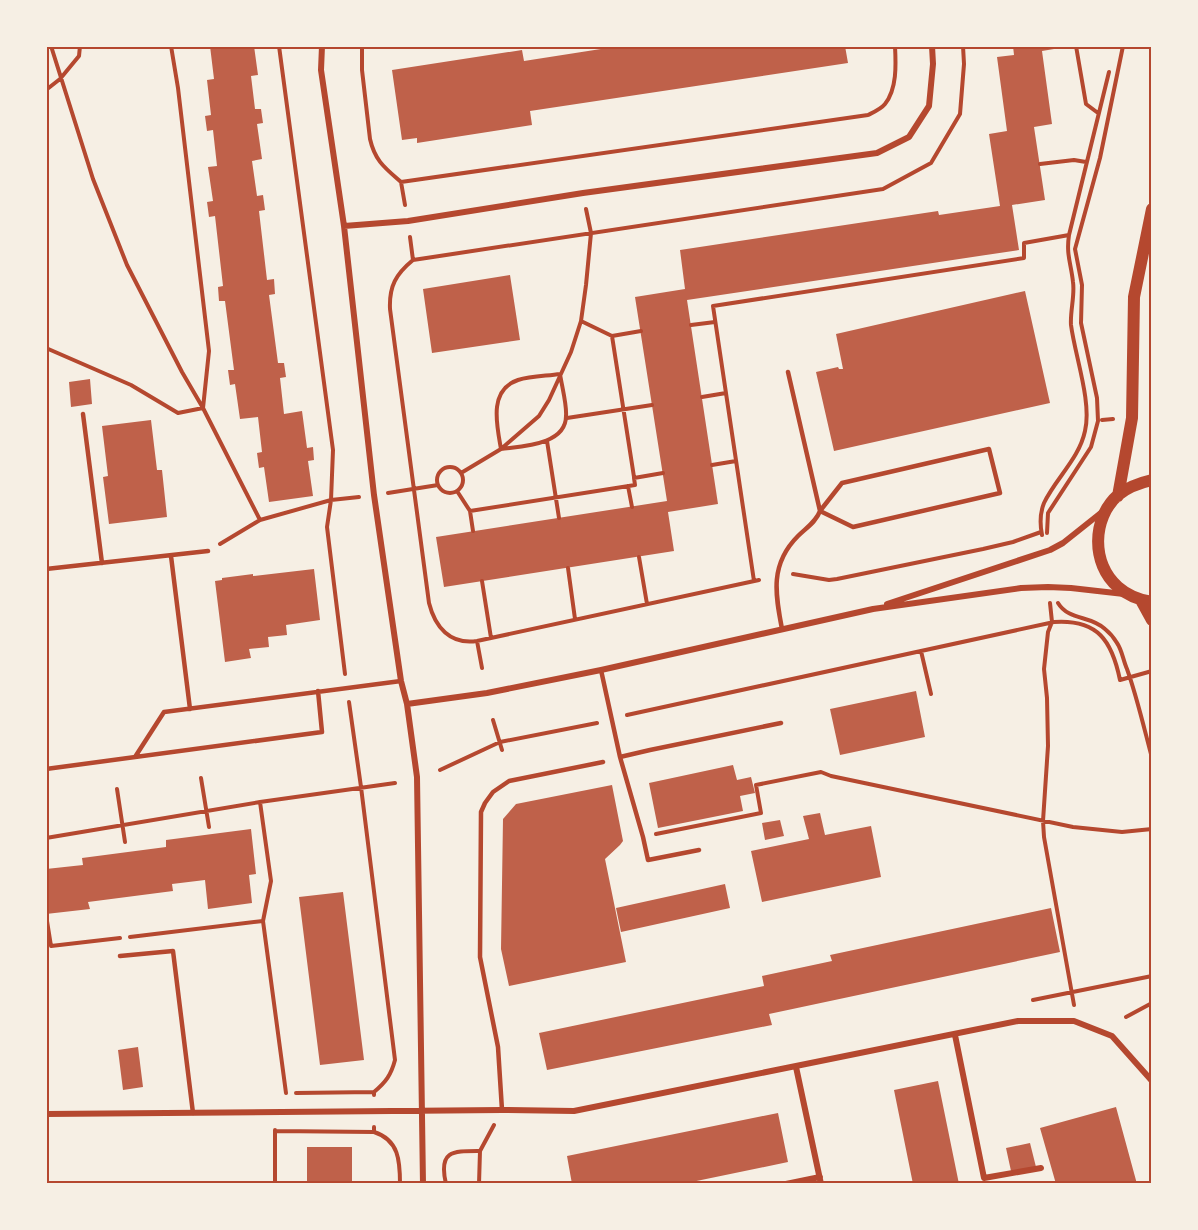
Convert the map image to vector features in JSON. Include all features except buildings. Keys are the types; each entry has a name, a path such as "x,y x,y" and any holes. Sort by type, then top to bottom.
{"main road":[{"path":"1118,496 1132,418 1134,297 1152,209"},
{"path":"1152,480 1133,485 1118,496 1107,508 1098,535 1100,557 1110,578 1117,587 1146,601 1152,620"}],"street":[{"path":"322,46 321,70 344,226 375,495 417,777 423,1184"},
{"path":"344,226 408,221 877,153 909,137 928,106 933,64 932,46"},
{"path":"873,609 1050,550 1063,543 1107,508"},
{"path":"407,704 487,693 601,670 873,609 1021,588 1071,588 1129,594"},
{"path":"46,1114 574,1111 1018,1021 1074,1021 1112,1036 1152,1081"},
{"path":"955,1035 984,1178 1041,1168"},
{"path":"786,1184 820,1180 796,1066"}],"lane":[{"path":"788,372 820,511"},
{"path":"83,414 102,563"},
{"path":"782,629 776,585 779,565 792,542 817,518 820,511 842,483 989,448 1000,493 853,527 820,511"},
{"path":"46,569 208,551"},
{"path":"171,556 190,709"},
{"path":"601,670 620,757 648,860 699,850"},
{"path":"135,757 164,712 401,681"},
{"path":"46,769 322,732 318,691"},
{"path":"620,757 781,723"},
{"path":"502,1110 498,1047 480,957 482,812 488,797 497,788 510,781 603,762"},
{"path":"120,956 173,951 193,1113"}],"path":[{"path":"51,46 93,179 127,265 260,520"},
{"path":"46,90 60,79 79,56 80,46"},
{"path":"171,46 209,351 203,408"},
{"path":"279,46 333,450 331,500 327,527 362,787 394,1060 392,1074 374,1092 374,1132"},
{"path":"362,46 362,70 372,150 382,166 401,182 405,205"},
{"path":"401,182 868,115 884,106 891,94 896,65 895,46"},
{"path":"963,46 960,114 931,163 883,189 413,260 401,270 391,288 389,298 429,603 433,616 442,629 457,639 464,642 477,641 756,580 713,306 1024,258 1024,243 1068,235"},
{"path":"1076,46 1086,104 1098,114"},
{"path":"1048,537 1048,513 1091,447 1098,421 1097,398 1080,319 1082,285 1075,249 1100,158 1123,46"},
{"path":"1042,539 1041,514 1044,504 1075,455 1086,422 1085,400 1071,325 1074,282 1067,252 1068,235 1109,72"},
{"path":"577,157 578,163"},
{"path":"1040,164 1074,160 1086,162"},
{"path":"461,472 501,450 539,416 549,400 571,352 581,321 591,233 586,209"},
{"path":"410,234 413,260"},
{"path":"581,321 612,336 641,331"},
{"path":"691,325 715,322"},
{"path":"470,511 635,485 612,336"},
{"path":"46,348 130,385 178,414 203,408"},
{"path":"501,450 547,441 562,431 567,418 560,374"},
{"path":"501,450 496,415 501,393 509,384 519,380 560,374"},
{"path":"702,397 726,393"},
{"path":"567,418 652,405"},
{"path":"1102,420 1114,419"},
{"path":"1086,422 1093,422"},
{"path":"547,441 559,518"},
{"path":"712,465 736,461"},
{"path":"450,467 461,472 462,485 457,491 444,492 438,485 438,477 442,470 450,467"},
{"path":"634,478 663,473"},
{"path":"388,494 438,485"},
{"path":"628,486 632,507"},
{"path":"457,491 470,511 474,531"},
{"path":"208,551 260,520 331,500 359,497"},
{"path":"790,573 829,580 837,579 983,549 1041,532"},
{"path":"639,557 647,604"},
{"path":"568,568 575,620"},
{"path":"482,581 491,638"},
{"path":"1050,599 1052,622 1048,632 1044,669 1047,698 1047,746 1043,821 1075,1008"},
{"path":"1057,599 1066,613 1095,621 1118,644 1130,677 1152,758"},
{"path":"626,716 1060,621 1077,623 1098,632 1110,646 1120,680 1152,672"},
{"path":"477,641 482,668"},
{"path":"921,651 931,694"},
{"path":"493,720 502,750"},
{"path":"440,770 500,742 601,722"},
{"path":"643,837 761,813 756,784 821,772 831,776 1098,831 1122,832 1152,829"},
{"path":"201,778 209,827"},
{"path":"46,838 260,802 394,783"},
{"path":"117,789 125,842"},
{"path":"260,802 271,881 263,921 286,1093"},
{"path":"47,921 51,946 263,921"},
{"path":"1033,999 1152,976"},
{"path":"1126,1017 1152,1003"},
{"path":"479,1184 480,1151 502,1110"},
{"path":"275,1112 275,1184"},
{"path":"275,1131 374,1132 388,1139 395,1149 400,1161 400,1184"},
{"path":"446,1184 444,1162 450,1154 458,1151 480,1151"}]}
